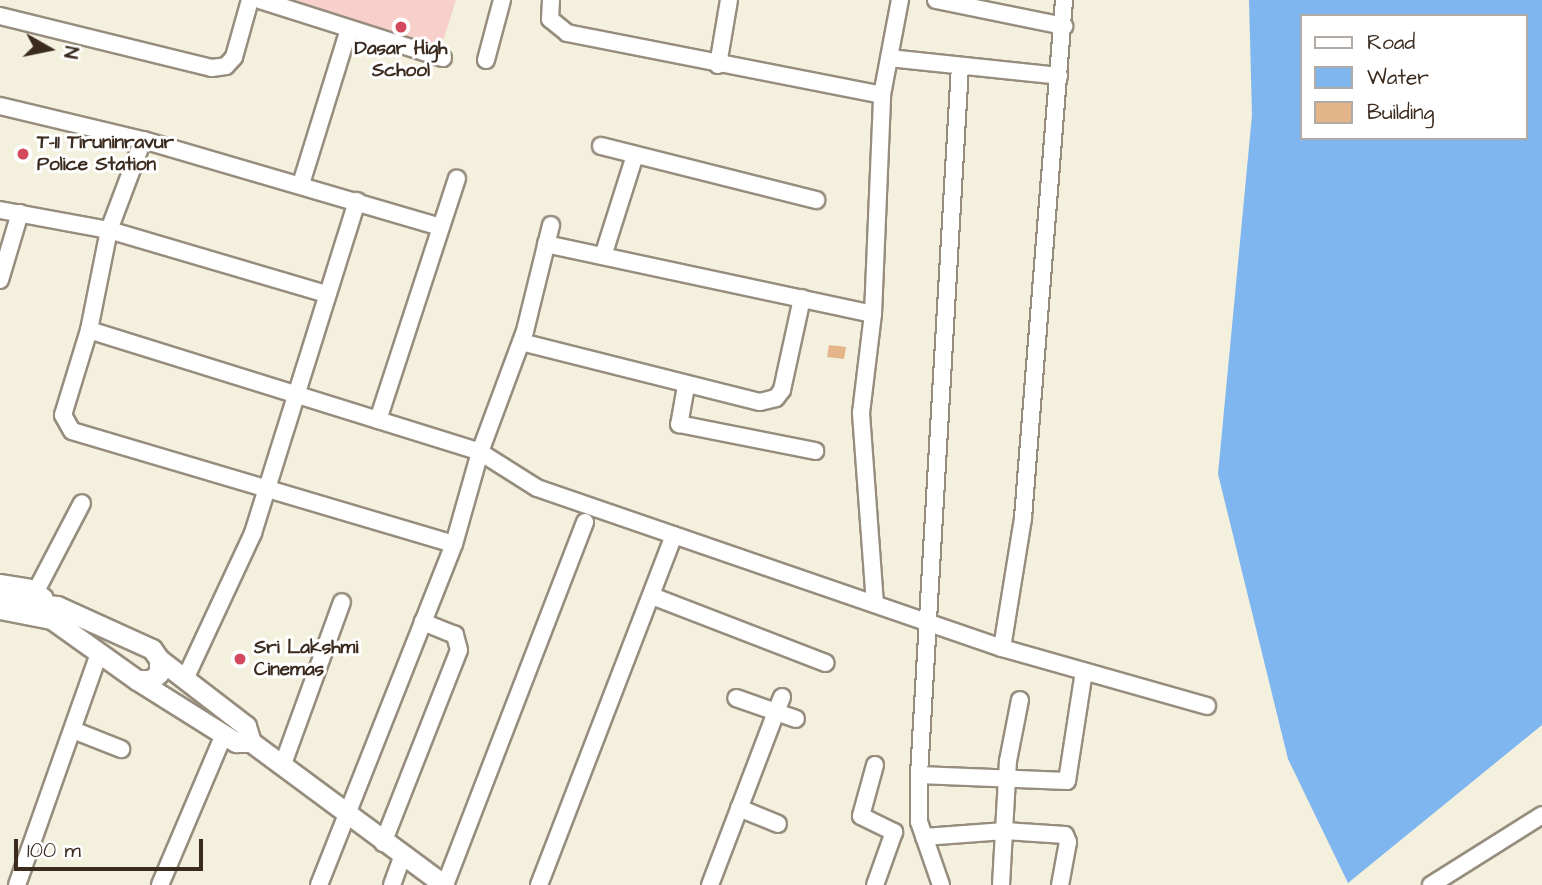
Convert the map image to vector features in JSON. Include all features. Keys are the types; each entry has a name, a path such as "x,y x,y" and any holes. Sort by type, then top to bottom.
{"main road":[{"path":"21,599 54,614 152,649 159,659 246,726 251,742"},
{"path":"54,614 99,654 137,681 236,742 251,742 348,813 383,843 445,885"},
{"path":"137,681 151,680 159,673 159,659"}],"street":[{"path":"0,16 212,68 226,66 234,57 250,0"},
{"path":"260,0 443,58"},
{"path":"486,60 502,0"},
{"path":"551,0 550,19 567,33 631,43 718,65 882,95"},
{"path":"718,65 729,0"},
{"path":"875,604 861,413 873,314 882,95 900,0"},
{"path":"936,0 1064,26"},
{"path":"1002,649 1023,518 1035,326 1064,26 1064,0"},
{"path":"301,184 349,29"},
{"path":"889,58 1059,76"},
{"path":"941,885 919,821 919,775 960,67"},
{"path":"0,106 143,140 301,184 441,228"},
{"path":"143,140 109,230 89,330 63,415 72,431 454,544"},
{"path":"601,146 817,200"},
{"path":"603,256 635,155"},
{"path":"378,420 457,179"},
{"path":"185,679 236,573 267,488 326,294 358,201"},
{"path":"0,210 109,230 326,294"},
{"path":"0,280 20,213"},
{"path":"319,885 454,544 480,452 521,342 551,225"},
{"path":"546,244 873,314"},
{"path":"521,342 686,386 760,402 776,398 782,390 802,299"},
{"path":"89,330 480,452 537,488 1002,649 1207,706"},
{"path":"686,386 679,424 815,451"},
{"path":"0,583 21,599 82,503"},
{"path":"445,885 585,522"},
{"path":"539,885 578,776 652,596 674,535"},
{"path":"652,596 826,663"},
{"path":"283,764 342,602"},
{"path":"0,611 54,614"},
{"path":"383,843 459,650 456,635 423,622"},
{"path":"18,885 99,654"},
{"path":"919,775 1067,780 1084,671"},
{"path":"736,698 779,705 796,719"},
{"path":"1001,885 1007,778 1020,700"},
{"path":"710,885 779,705"},
{"path":"73,730 121,749"},
{"path":"160,885 224,734"},
{"path":"874,765 861,816 894,832 875,885"},
{"path":"739,808 779,824"},
{"path":"1431,885 1542,815"},
{"path":"924,837 1005,831 1065,835 1068,842 1060,885"},
{"path":"392,885 402,857"}],"shaded area":[{"name":"Dasar High School","path":"270,0 456,0 439,54"}],"water":[{"path":"1249,0 1542,0 1542,725 1348,883 1288,759 1218,474 1252,115"}],"building":[{"path":"829,345 846,347 844,359 827,357"}],"place":[{"name":"Dasar High School","path":"401,27"},
{"name":"T-11 Tiruninravur Police Station","path":"23,154"},
{"name":"Sri Lakshmi Cinemas","path":"240,659"}]}
